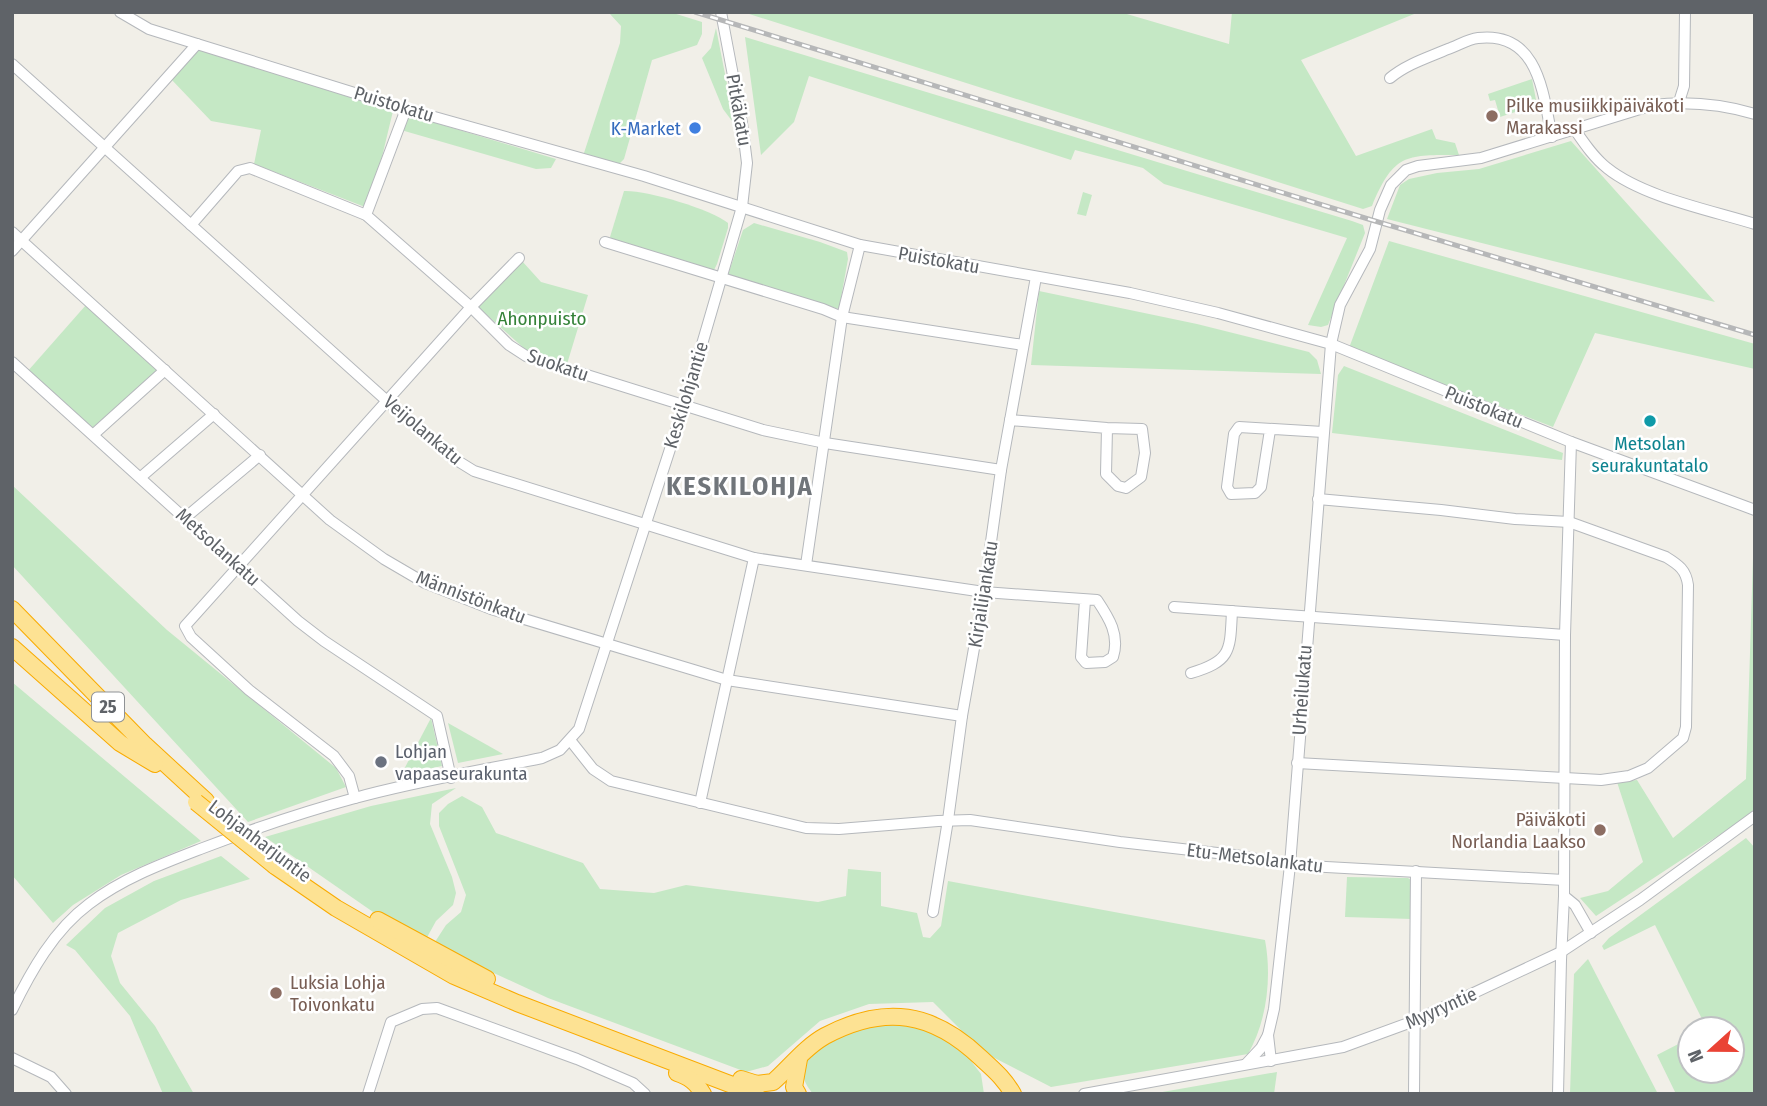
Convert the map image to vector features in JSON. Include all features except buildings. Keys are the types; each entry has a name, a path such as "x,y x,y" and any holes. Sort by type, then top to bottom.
{"highway":[{"name":"Lohjanharjuntie","path":"12,609 201,802"},
{"name":"Lohjanharjuntie","path":"12,624 155,764 336,908 454,976 756,1094"},
{"path":"12,647 120,743 155,764"},
{"path":"714,1078 737,1078 757,1084 773,1082 812,1045 843,1028 866,1020 900,1016 937,1024 998,1072 1013,1094"},
{"path":"634,1047 647,1061 689,1077 703,1094"},
{"path":"798,1094 794,1087 799,1059"},
{"path":"986,1063 999,1094"}],"street":[{"name":"Puistokatu","path":"120,12 149,29 406,109 634,173 860,245 1130,293 1331,344 1572,442 1755,510"},
{"name":"Pitkäkatu","path":"721,12 743,123 747,163 742,207"},
{"path":"1679,102 1684,86 1685,12"},
{"path":"1390,78 1403,68 1476,38 1499,38 1522,50 1532,61 1540,79 1552,137"},
{"path":"12,251 197,44"},
{"name":"Veijolankatu","path":"12,64 387,401 453,458 474,471 754,558 984,592 1084,600"},
{"name":"Urheilukatu","path":"1246,1064 1261,1048 1268,1035 1274,1009 1290,865 1331,344 1340,305 1370,249 1380,210 1391,185 1397,178 1418,166 1476,159 1635,110 1679,102 1731,107 1755,114"},
{"path":"366,215 406,109"},
{"path":"1575,130 1605,167 1623,179 1649,191 1755,224"},
{"name":"Suokatu","path":"191,225 237,171 250,168 366,215 471,307 509,345 526,356 763,430 825,443 1001,470"},
{"name":"Keskilohjantie","path":"570,740 579,729 587,711 684,406 742,207"},
{"name":"Männistönkatu","path":"12,232 330,520 425,583 491,609 727,680 962,716"},
{"path":"605,242 842,317 1023,345"},
{"path":"806,565 842,317 860,245"},
{"path":"355,798 349,776 334,756 249,690 191,638 185,626 471,307 519,258"},
{"name":"Kirjailijankatu","path":"933,912 1001,470 1035,277"},
{"name":"Metsolankatu","path":"12,362 324,641 437,716 451,778"},
{"path":"94,434 165,370"},
{"path":"141,477 214,414"},
{"path":"1010,419 1142,429 1145,453 1141,477 1126,488 1118,486 1106,474 1107,428"},
{"path":"1270,430 1261,487 1255,493 1231,494 1227,487 1234,433 1239,427 1323,432"},
{"path":"1558,1094 1564,896 1564,635 1572,442"},
{"path":"185,518 260,455"},
{"path":"1297,764 1601,780 1629,776 1648,768 1683,738 1686,714 1688,585 1686,573 1667,557 1569,522 1318,499"},
{"path":"701,803 754,558"},
{"path":"1084,600 1097,600 1116,638 1112,657 1105,662 1086,663 1081,657 1084,600"},
{"path":"1174,607 1564,635"},
{"path":"1191,673 1220,662 1226,655 1230,647 1232,611"},
{"path":"12,1010 27,979 69,922 88,905 125,881 254,829 355,798 541,758 560,750 570,740 593,769 611,781 806,828 839,829 948,820"},
{"name":"Myyryntie","path":"1084,1094 1343,1047 1414,1021 1561,952 1755,816"},
{"name":"Etu-Metsolankatu","path":"948,820 970,820 1120,842 1235,855 1290,865 1564,880"},
{"path":"1414,1094 1416,871"},
{"path":"1564,896 1575,905 1591,933"},
{"path":"368,1094 391,1022 422,1009 438,1008 588,1064 633,1083 645,1094"},
{"name":"Urheilukatu","path":"1268,1035 1271,1061"},
{"path":"12,1058 51,1077 66,1094"}],"green space":[{"path":"605,12 670,12 702,22 702,34 697,45 652,60 624,159 618,165 583,156 620,43 621,26"},
{"path":"743,12 1120,12 1229,44 1232,12 1419,12 1301,60 1356,156 1432,129 1436,139 1455,143 1459,155 1414,157 1404,161 1387,176 1372,206 1363,209"},
{"path":"716,28 735,125 723,109 702,58 711,48"},
{"path":"745,37 1363,225 1365,233 1328,325 1308,325 1347,238 1164,184 1143,168 1075,150 1071,160 809,76 794,122 761,155"},
{"path":"195,48 393,111 381,161 365,207 254,164 261,130 211,121 171,79"},
{"path":"1532,79 1537,105 1500,117 1495,100 1490,101 1488,94"},
{"path":"406,114 556,159 551,168 536,169 401,130"},
{"path":"1571,141 1715,302 1387,219 1400,185 1409,179 1479,169"},
{"path":"624,191 678,201 728,223 712,274 613,241 610,237"},
{"path":"1083,192 1092,195 1086,216 1077,214"},
{"path":"754,223 847,252 839,309 728,275 743,230"},
{"path":"1389,241 1755,344 1755,369 1595,333 1553,427 1349,348"},
{"name":"Ahonpuisto","path":"522,261 541,282 588,295 567,364 526,350 478,307"},
{"path":"1039,291 1197,324 1309,352 1317,360 1321,374 1031,365"},
{"path":"86,305 158,371 92,428 27,372"},
{"path":"1344,366 1563,453 1562,460 1332,433 1338,375"},
{"path":"12,485 167,630 336,768 346,787 248,822 12,565"},
{"path":"1754,526 1755,808 1748,816 1596,916 1580,898 1608,891 1643,862 1617,782 1637,780 1673,838 1746,779"},
{"path":"12,682 201,841 121,875 73,905 53,923 12,875"},
{"path":"431,718 442,766 401,775"},
{"path":"448,723 503,754 458,763"},
{"path":"456,788 432,804 430,824 456,893 453,905 436,921 425,941 376,914 265,837 371,806"},
{"path":"462,796 482,807 496,833 583,863 600,889 654,893 686,885 818,902 846,896 848,869 881,872 881,906 917,913 923,937 930,938 941,926 948,881 1265,940 1268,984 1264,1013 1248,1054 1051,1087 983,1052 933,1002 869,1004 820,1021 768,1066 746,1072 548,998 433,945 446,925 461,912 466,895 439,826 439,813"},
{"path":"1746,838 1755,848 1755,1094 1676,1094 1657,1055 1676,1045 1676,1085 1746,1085 1746,1015 1700,1015 1655,925 1604,950 1602,946 1609,938"},
{"path":"221,856 250,879 181,900 118,933 111,956 120,983 155,1026 194,1094 163,1094 130,1016 75,950 66,945 105,908 154,881"},
{"path":"1347,877 1408,878 1411,880 1412,919 1345,917"},
{"path":"1588,959 1658,1094 1570,1094 1574,974"},
{"path":"893,1021 935,1028 961,1048 981,1074 984,1094 813,1094 803,1076 807,1055 856,1028"},
{"path":"1277,1072 1274,1094 1151,1094"}],"railway":[{"path":"695,12 1755,335"}],"place":[{"name":"Pilke musiikkipäiväkoti Marakassi","path":"1492,116"},
{"name":"K-Market","path":"695,128"},
{"name":"Metsolan seurakuntatalo","path":"1650,421"},
{"name":"Lohjan vapaaseurakunta","path":"381,762"},
{"name":"Päiväkoti Norlandia Laakso","path":"1600,830"},
{"name":"Luksia Lohja Toivonkatu","path":"276,993"}],"district":[{"name":"KESKILOHJA","path":"740,486"}]}
